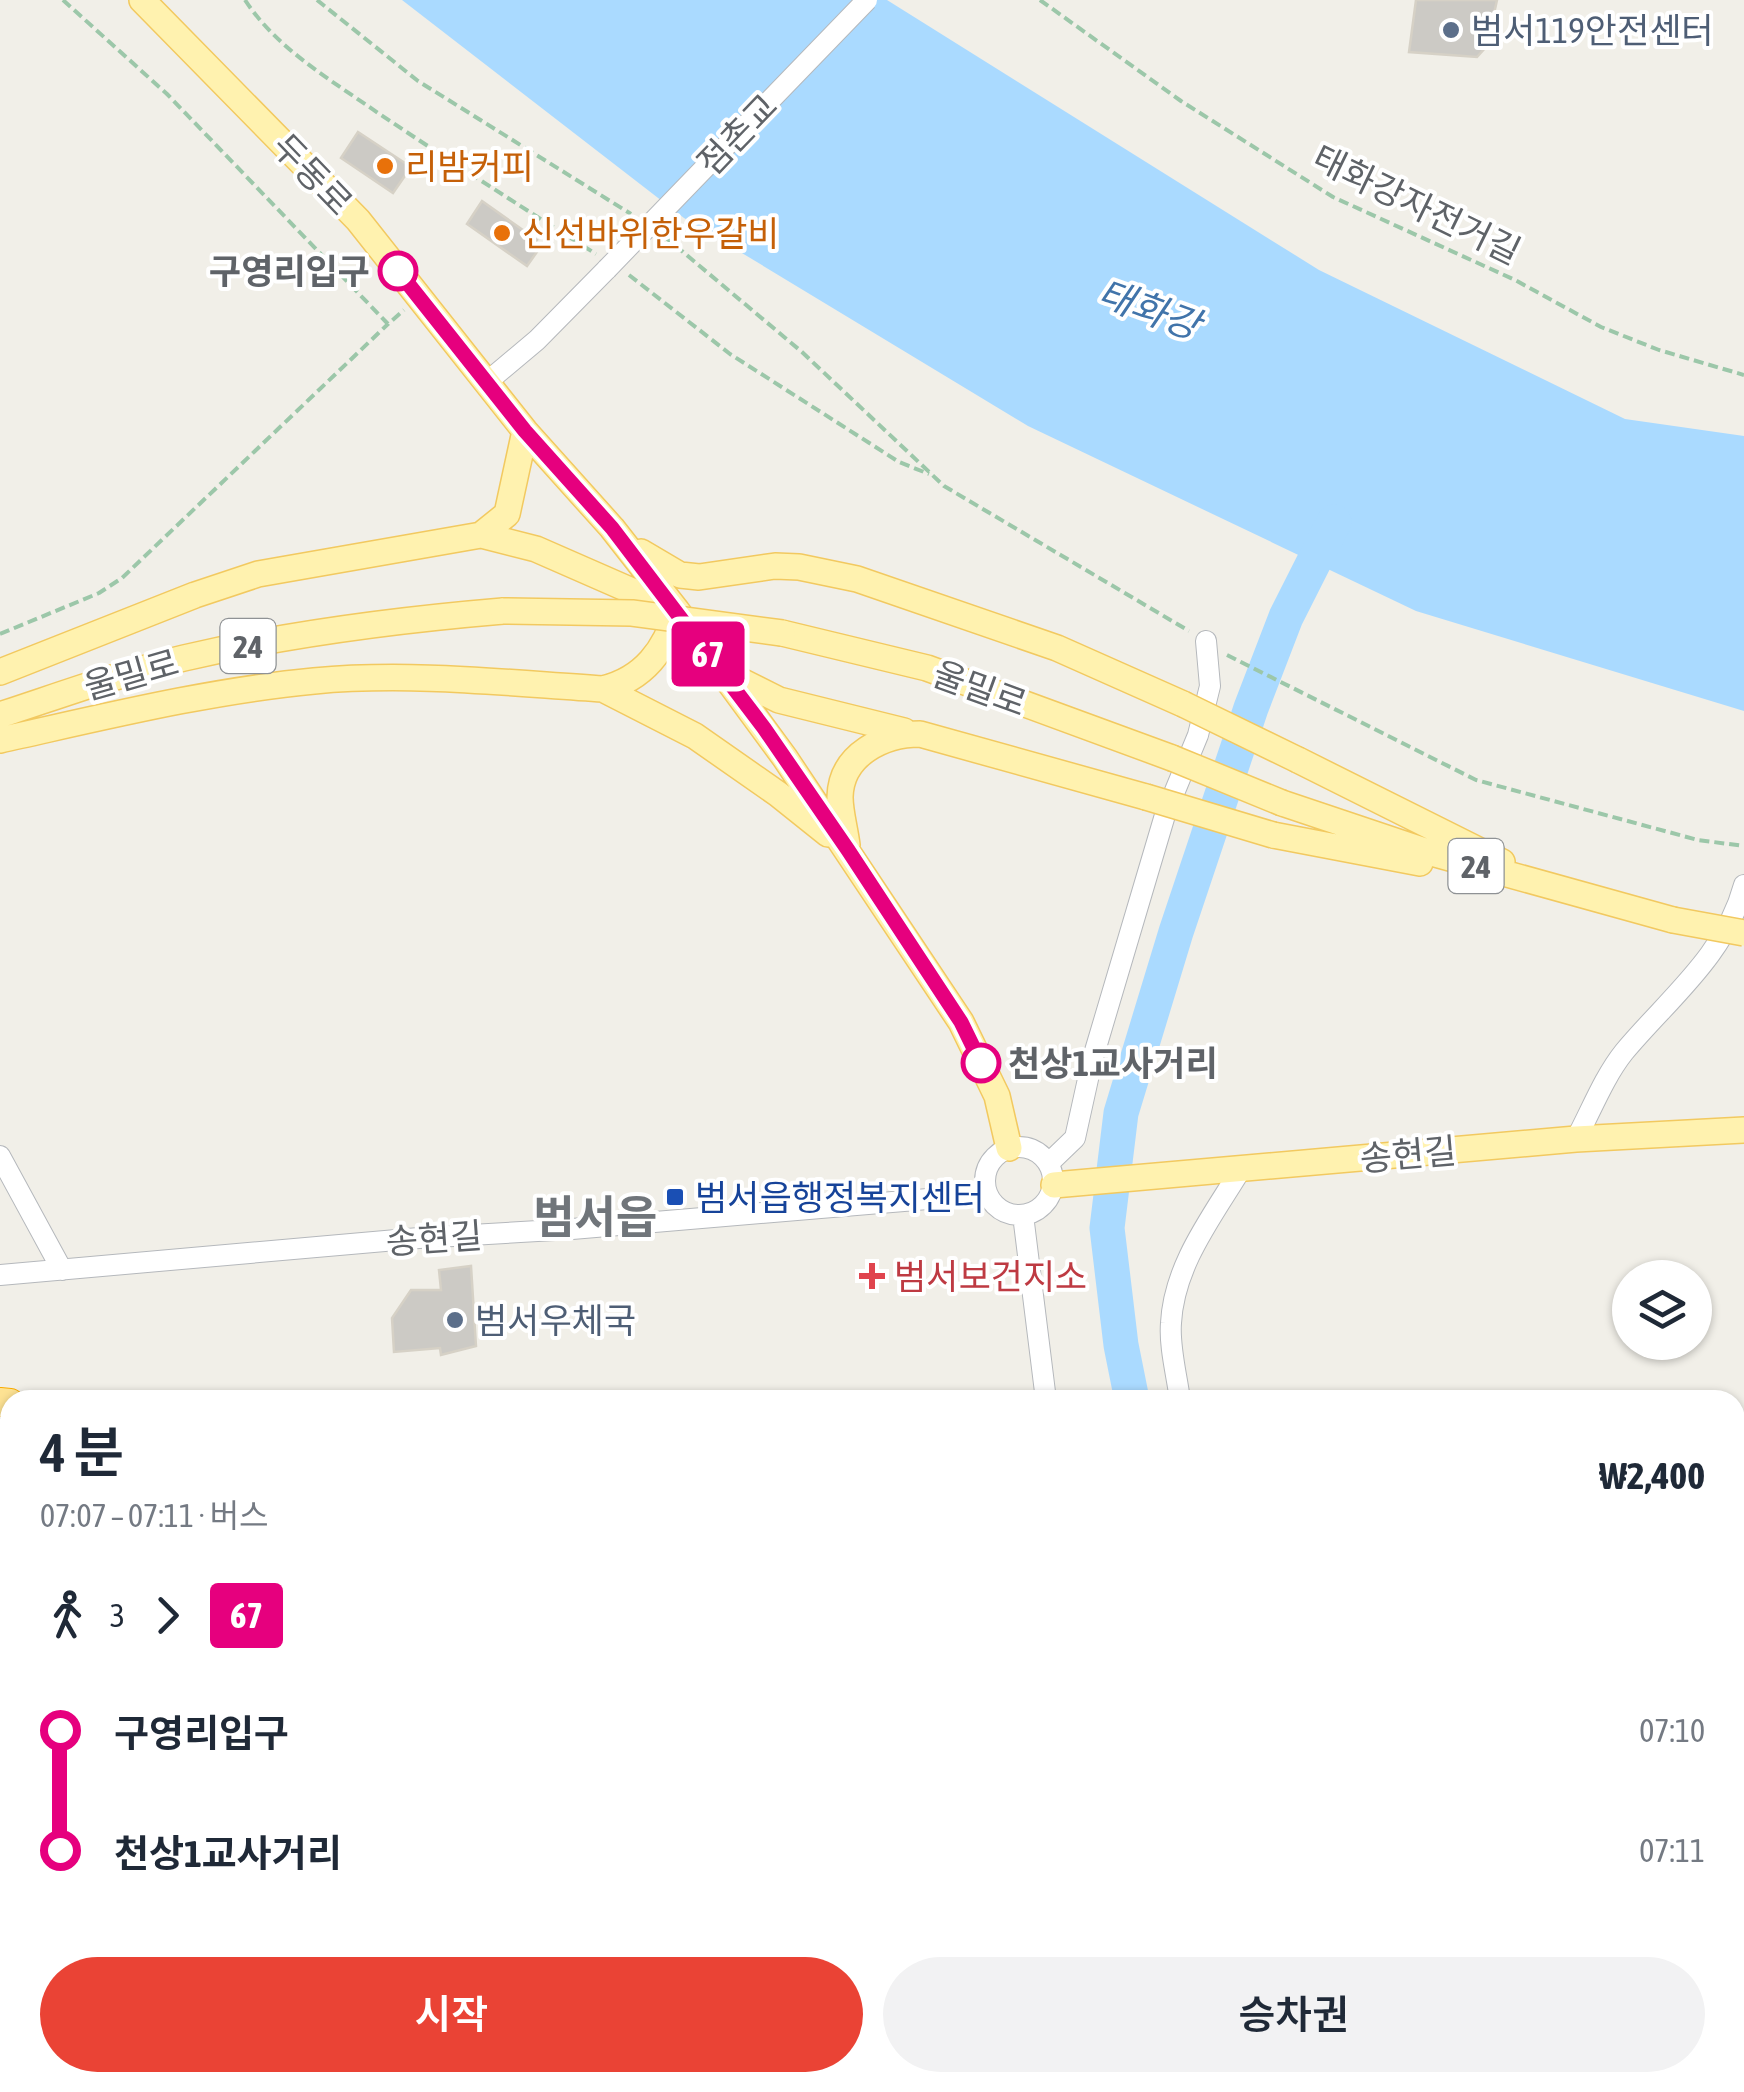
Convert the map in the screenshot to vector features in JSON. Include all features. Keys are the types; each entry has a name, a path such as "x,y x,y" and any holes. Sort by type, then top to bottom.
{"main road":[{"name":"두동로","path":"142,0 358,220 525,431 612,528 682,619 848,850 961,1022 998,1096 1010,1148"},
{"path":"481,535 507,514 525,431"},
{"path":"612,528 662,568 680,575 698,577 756,567 799,567 857,578 1057,648 1184,704 1560,890"},
{"path":"0,672 194,595 258,574 481,535 536,549 682,619"},
{"path":"0,740 235,691 317,680 430,678 603,690 641,673 666,644 682,619 683,606 692,596 756,567"},
{"name":"울밀로","path":"0,715 186,658 385,621 503,611 632,613 782,634 927,668 1282,803 1428,852 1560,890"},
{"path":"720,670 778,700 920,734 1272,835 1560,890"},
{"path":"603,690 695,736 778,794 848,850"},
{"path":"848,850 840,795 845,774 869,747 898,734 920,734"},
{"name":"24","path":"1560,890 1672,920 1744,934"},
{"name":"송현길","path":"1051,1174 1080,1180 1576,1139 1744,1130"}],"street":[{"name":"점촌교","path":"488,382 537,340 867,0"},
{"path":"1051,1174 1032,1148 1010,1148 991,1161 986,1171 987,1194 1002,1211 1024,1216 1044,1205 1051,1174 1075,1138 1092,1061 1159,834 1198,735 1210,686 1206,641"},
{"path":"1576,1139 1622,1055 1708,959 1738,905 1744,885"},
{"path":"0,1156 62,1270"},
{"path":"1179,1390 1170,1325 1178,1282 1196,1243 1241,1169"},
{"name":"송현길","path":"0,1275 987,1194"},
{"path":"1024,1216 1045,1390"}],"path":[{"path":"63,0 166,94 388,324"},
{"path":"245,0 256,16 302,60 609,265 730,354 899,462 935,477"},
{"path":"317,0 418,81 635,216"},
{"name":"태화강자전거길","path":"1040,0 1181,101 1334,197 1515,280 1602,327 1659,350 1744,374"},
{"path":"664,236 802,352 944,486 1206,641"},
{"path":"0,634 100,592 122,578 418,296"},
{"path":"1231,658 1476,780 1698,840 1744,846"}],"water":[{"name":"태화강","path":"402,0 887,0 1319,270 1625,419 1744,436 1744,711 1416,611 1028,426 684,218"}],"building":[{"name":"범서119안전센터","path":"1416,0 1497,0 1487,46 1477,57 1409,52"},
{"path":"358,132 411,167 393,193 341,158"},
{"path":"482,201 537,240 533,245 539,249 527,266 467,224"},
{"path":"471,1266 476,1346 441,1355 440,1348 394,1352 392,1318 411,1290 441,1290 439,1270"}],"waterway":[{"path":"1130,1390 1107,1228 1121,1113 1251,708 1286,617 1334,522"}],"bus line":[{"name":"67","path":"398,271 525,431 612,528 764,728 961,1022 981,1063"}],"place":[{"name":"범서119안전센터","path":"1451,30"},
{"name":"리밤커피","path":"385,166"},
{"name":"신선바위한우갈비","path":"502,233"},
{"name":"구영리입구","path":"398,271"},
{"name":"천상1교사거리","path":"981,1063"},
{"name":"범서읍행정복지센터","path":"675,1197"},
{"name":"범서보건지소","path":"872,1276"},
{"name":"범서우체국","path":"455,1320"}],"district":[{"name":"범서읍","path":"595,1217"}]}
